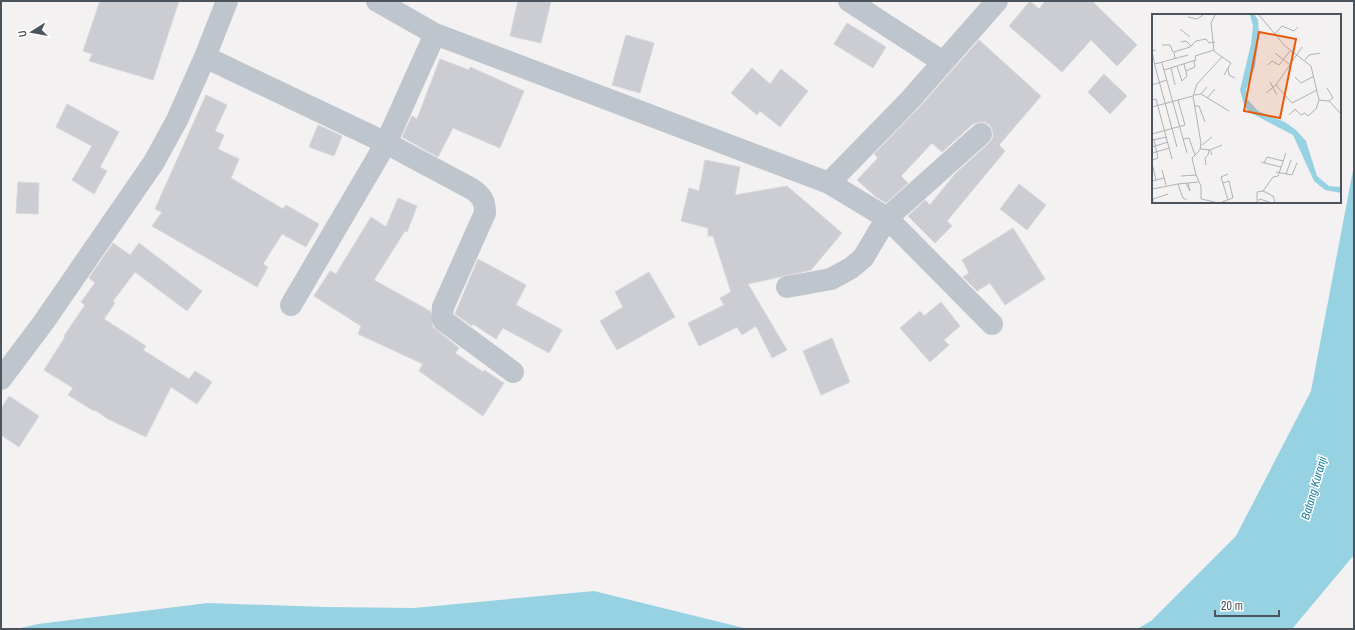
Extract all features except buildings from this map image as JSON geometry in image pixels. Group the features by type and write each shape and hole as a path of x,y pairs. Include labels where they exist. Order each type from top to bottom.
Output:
{"street":[{"path":"1,379 43,323 154,162 177,120 205,57 227,1"},
{"path":"376,1 435,34 829,183 888,218 992,324"},
{"path":"849,1 943,62"},
{"path":"829,183 909,101 997,1"},
{"path":"291,305 386,143 435,34"},
{"path":"205,57 386,143 472,189 481,196 485,204 484,213 443,307 442,317 444,321 513,372"},
{"path":"787,287 831,279 851,268 863,258 888,218 981,134"}],"water":[{"name":"Batang Kuranji","path":"1354,165 1354,555 1292,629 1137,629 1151,621 1236,536 1311,391"},
{"path":"594,591 748,629 16,629 38,624 208,603 414,608"}]}
